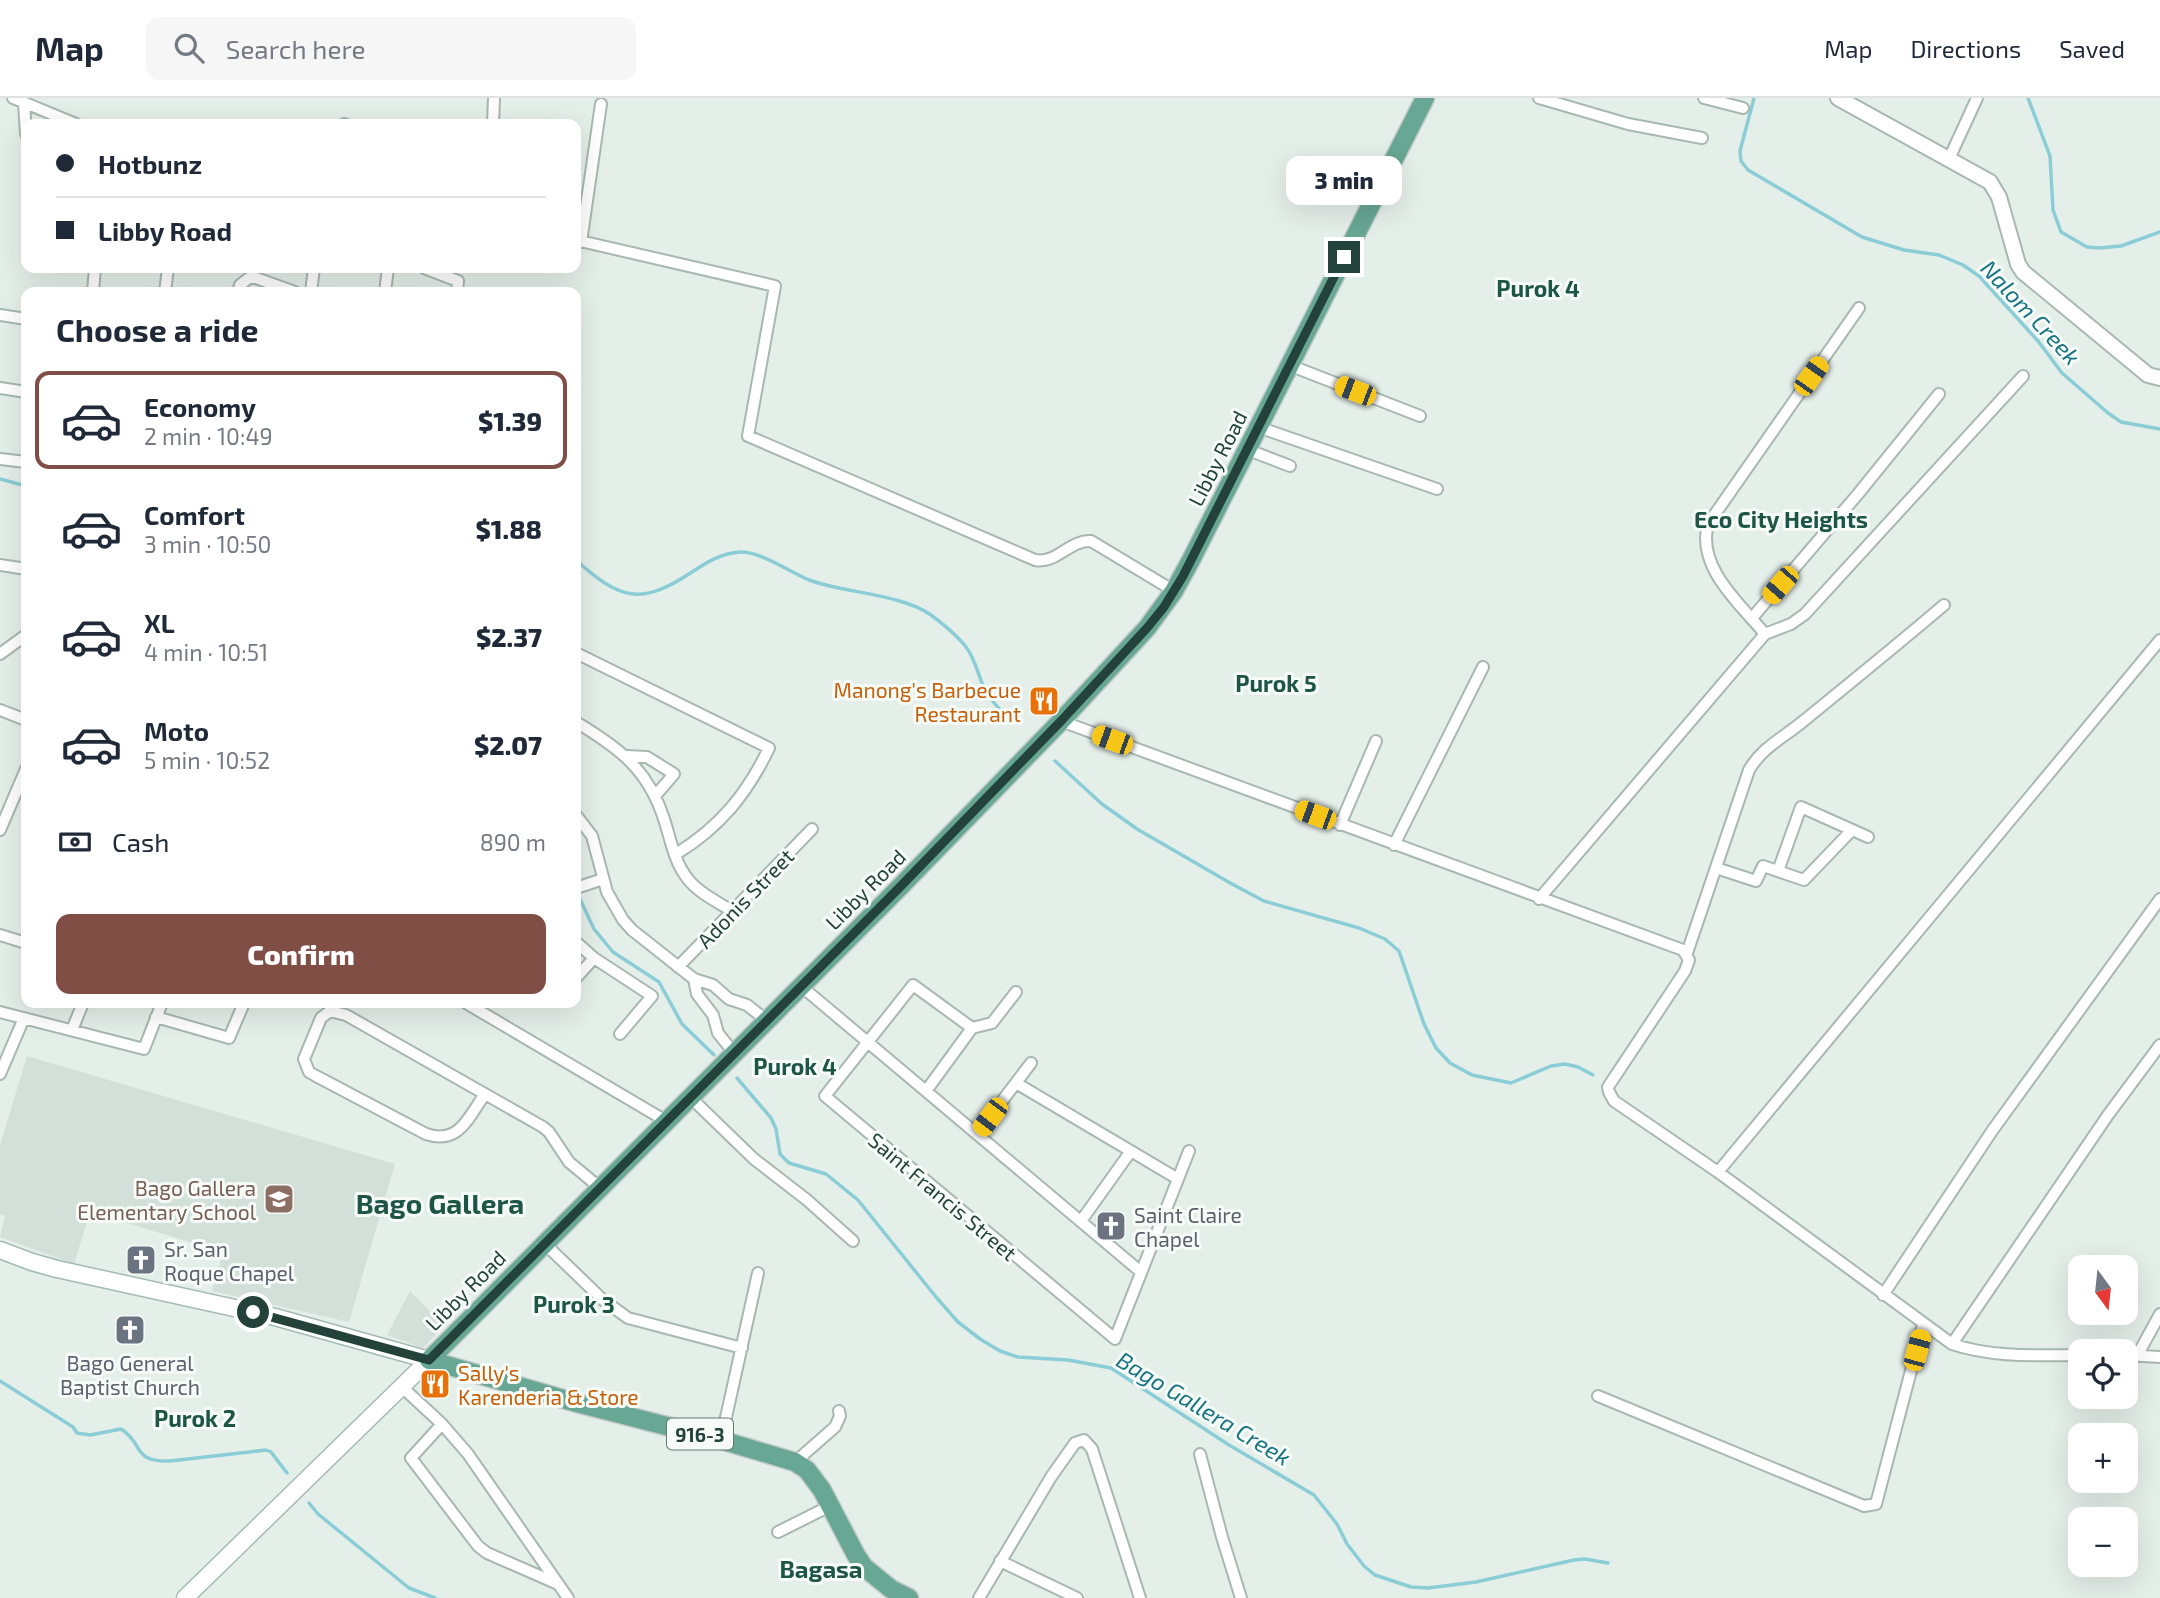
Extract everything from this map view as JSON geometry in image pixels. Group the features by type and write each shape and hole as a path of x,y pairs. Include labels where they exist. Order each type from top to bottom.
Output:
{"main road":[{"name":"Libby Road","path":"185,1598 402,1387 691,1097 1061,721 1147,628 1174,591 1425,98"},
{"path":"0,1250 57,1269 275,1317 429,1360"},
{"name":"916-3","path":"429,1360 795,1462 815,1479 864,1567 891,1589 909,1598"}],"street":[{"path":"493,119 494,98"},
{"path":"1539,98 1628,124 1702,138"},
{"path":"1704,98 1743,108"},
{"path":"1838,98 1986,179 1994,188 2018,264 2023,272 2148,375 2160,378"},
{"path":"1950,159 1976,98"},
{"path":"18,100 64,119"},
{"path":"18,100 22,119"},
{"path":"581,223 601,104"},
{"path":"581,242 775,286 748,436 1035,560 1049,560 1075,544 1091,541 1174,591"},
{"path":"433,273 457,287"},
{"path":"240,287 243,281 256,278 281,287"},
{"path":"1765,634 1722,582 1712,564 1706,545 1708,524 1859,308"},
{"path":"0,315 21,318"},
{"path":"1289,365 1420,416"},
{"path":"1539,899 1765,634 1791,624 1805,614 2023,376"},
{"path":"0,388 21,391"},
{"path":"1752,618 1858,495 1939,394"},
{"path":"1258,427 1437,489"},
{"path":"1246,449 1290,466"},
{"path":"0,458 21,461"},
{"path":"0,565 21,568"},
{"path":"1944,605 1800,724 1761,752 1749,770 1687,953 1689,960 1685,971 1612,1079 1609,1092 1614,1101 1628,1112 1718,1172 1952,1345 1999,1355 2068,1355"},
{"path":"0,654 21,639"},
{"path":"1718,1172 2160,640"},
{"path":"581,655 768,748 750,785 739,800 714,826 676,854"},
{"path":"1394,845 1483,667"},
{"path":"0,710 21,718"},
{"path":"1061,721 1687,953"},
{"path":"581,725 611,743 627,756 643,775 655,796 680,868 689,881 732,911"},
{"path":"1340,825 1376,741"},
{"path":"627,756 646,757 674,774 655,796"},
{"path":"0,830 21,781"},
{"path":"1778,871 1801,807 1868,837"},
{"path":"581,821 592,836 603,879 623,920 649,945 694,979 713,985 730,999 747,1005 766,1020"},
{"name":"Adonis Street","path":"678,967 812,829"},
{"path":"1716,868 1756,881 1763,866 1804,880 1852,830"},
{"path":"581,886 603,879"},
{"path":"1883,1295 1992,1131 2160,899"},
{"path":"0,935 21,941"},
{"path":"581,946 652,996 620,1034"},
{"path":"581,972 594,958"},
{"path":"694,979 699,998 713,1015 718,1033 734,1053"},
{"path":"868,1042 913,985 972,1028"},
{"path":"801,986 1141,1272 1189,1151"},
{"path":"926,1091 972,1028 992,1024 1016,992"},
{"path":"713,1015 730,999"},
{"path":"72,1030 81,1008"},
{"path":"0,1012 144,1049 160,1008"},
{"path":"156,1017 229,1038 242,1008"},
{"path":"474,1008 666,1121"},
{"path":"485,1094 456,1134 438,1138 309,1072 304,1059 321,1018 330,1012 346,1015 485,1094 543,1127 569,1162 599,1187"},
{"path":"0,1073 24,1018"},
{"name":"Saint Francis Street","path":"868,1042 825,1096 1115,1339 1141,1272"},
{"path":"1952,1345 2108,1115 2160,1045"},
{"path":"977,1134 1031,1063"},
{"path":"1016,1083 1178,1179"},
{"path":"691,1097 754,1159 800,1194 853,1241"},
{"path":"1081,1221 1131,1151"},
{"path":"544,1243 603,1300 628,1318 742,1348"},
{"path":"721,1440 758,1273"},
{"path":"2138,1347 2160,1314"},
{"path":"1598,1396 1864,1506 1871,1506 1876,1504 1923,1325"},
{"path":"2138,1356 2160,1357"},
{"path":"402,1387 442,1424 468,1454 568,1598"},
{"path":"795,1462 835,1427 840,1416 839,1411"},
{"path":"442,1424 411,1458 486,1553 558,1584"},
{"path":"979,1598 1067,1455 1075,1443 1084,1440 1092,1449 1140,1598"},
{"path":"1200,1454 1241,1598"},
{"path":"778,1532 830,1506"},
{"path":"1000,1561 1077,1598"}],"shaded area":[{"path":"27,1056 395,1164 349,1322 212,1291 223,1252 90,1212 74,1264 0,1237 5,1216 0,1214 0,1145"},
{"path":"410,1291 444,1326 423,1348 387,1335"}],"waterway":[{"name":"Nalom Creek","path":"1754,98 1740,151 1741,161 1748,170 1862,237 1904,250 1939,255 1963,265 1979,276 2038,341 2062,373 2108,413 2121,422 2160,429"},
{"path":"2028,98 2050,156 2053,210 2061,232 2087,247 2099,248 2121,246 2160,232"},
{"name":"Bago Gallera Creek","path":"0,479 21,485"},
{"path":"581,564 606,584 631,594 644,594 674,583 721,556 748,553 766,558 809,580 889,598 919,608 962,642 972,657 987,694 1009,719"},
{"path":"1055,761 1102,804 1137,829 1232,884 1264,901 1359,928 1385,939 1399,951 1424,1024 1436,1048 1450,1063 1472,1075 1511,1083 1551,1066 1565,1064 1593,1075"},
{"name":"Bago Gallera Creek","path":"581,901 594,929 613,952 659,982 682,1024 714,1055"},
{"name":"Bago Gallera Creek","path":"737,1078 771,1118 776,1129 780,1154 789,1163 826,1174 858,1200 958,1322 1000,1351 1018,1357 1068,1360 1111,1368 1229,1445 1314,1495 1337,1524 1347,1544 1364,1566 1375,1575 1411,1587 1428,1588 1476,1582 1574,1560 1608,1563"},
{"path":"0,1381 73,1427 77,1433 90,1435 121,1429 149,1459 170,1461 266,1450 271,1452 287,1473"},
{"path":"309,1503 318,1514 409,1588 435,1598"}],"place":[{"name":"Manong's Barbecue Restaurant","path":"1044,701"},
{"name":"Bago Gallera Elementary School","path":"279,1199"},
{"name":"Saint Claire Chapel","path":"1111,1226"},
{"name":"Sr. San Roque Chapel","path":"141,1260"},
{"name":"Bago General Baptist Church","path":"130,1330"},
{"name":"Sally's Karenderia & Store","path":"435,1384"}],"district":[{"name":"Purok 4","path":"1538,288"},
{"name":"Eco City Heights","path":"1781,519"},
{"name":"Purok 5","path":"1276,683"},
{"name":"Purok 4","path":"795,1066"},
{"name":"Bago Gallera","path":"440,1203"},
{"name":"Purok 3","path":"574,1304"},
{"name":"Purok 2","path":"195,1418"},
{"name":"Bagasa","path":"821,1568"}],"route":[{"path":"253,1312 429,1360 898,889 1147,628 1183,576 1344,257"}]}
